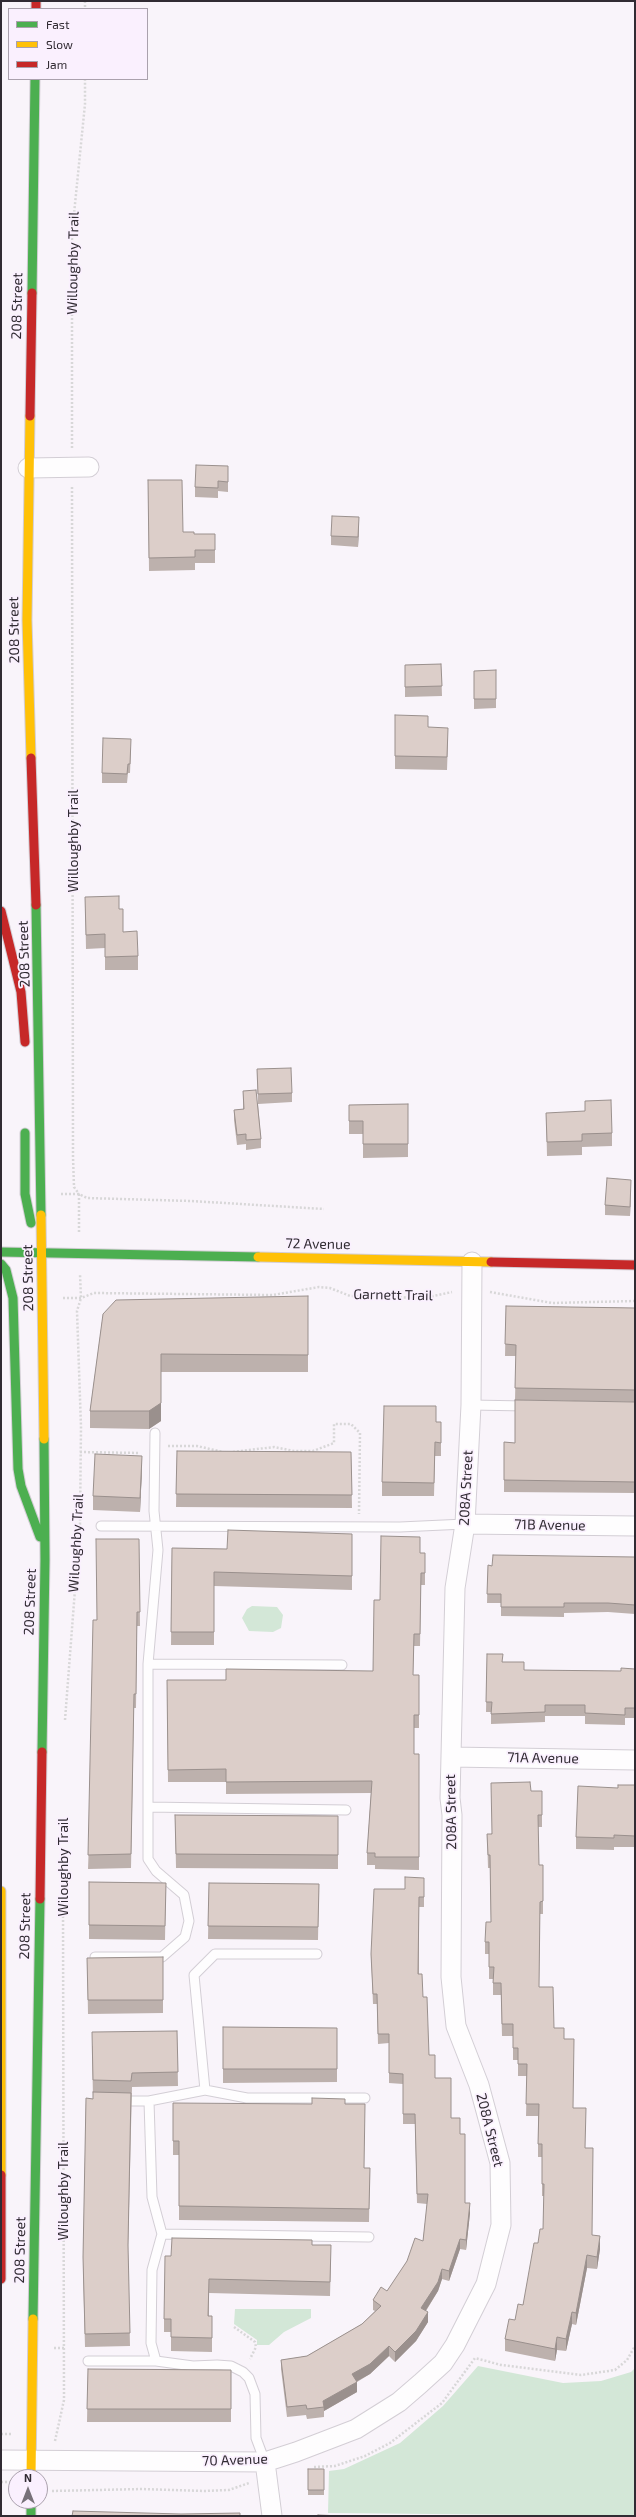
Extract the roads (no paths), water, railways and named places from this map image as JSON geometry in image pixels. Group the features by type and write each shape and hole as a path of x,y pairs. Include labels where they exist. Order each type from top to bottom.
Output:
{"main road":[{"name":"208 Street","path":"31,2469 45,1560 39,991 27,620 34,80"},
{"path":"1,911 21,992 25,1023 25,1054"},
{"path":"25,1124 25,1194 32,1228 42,1253"},
{"name":"72 Avenue","path":"1,1252 635,1265"},
{"path":"1,1264 6,1270 13,1298 21,1486 30,1512 38,1527 45,1560"},
{"name":"208 Street","path":"1,1890 1,2279"}],"street":[{"path":"28,468 89,467"},
{"name":"208A Street","path":"455,2345 486,2284 501,2225 500,2163 478,2084 456,2026 451,1977 451,1757 455,1588 465,1524 471,1405 472,1262"},
{"name":"71B Avenue","path":"465,1524 635,1526"},
{"name":"71A Avenue","path":"451,1757 635,1760"},
{"name":"70 Avenue","path":"1,2460 31,2469 265,2462 356,2429 399,2402 443,2363 455,2345"},
{"path":"265,2462 272,2516"}],"lane":[{"path":"471,1405 534,1406"},
{"path":"95,1957 162,1957 185,1937 189,1921 184,1896 156,1870 148,1859 148,1664 158,1550 156,1526 155,1433"},
{"path":"101,1526 400,1527 465,1524"},
{"path":"148,1664 342,1665"},
{"path":"148,1807 346,1810"},
{"path":"205,2090 194,1975 215,1954 317,1954"},
{"path":"112,2100 149,2101 205,2090 247,2098 365,2098"},
{"path":"149,2101 152,2196 162,2234 152,2270 152,2343 156,2361"},
{"path":"162,2234 369,2237"},
{"path":"88,2361 156,2361 193,2366 231,2366 243,2372 249,2378 255,2394 256,2438 265,2462"}]}
